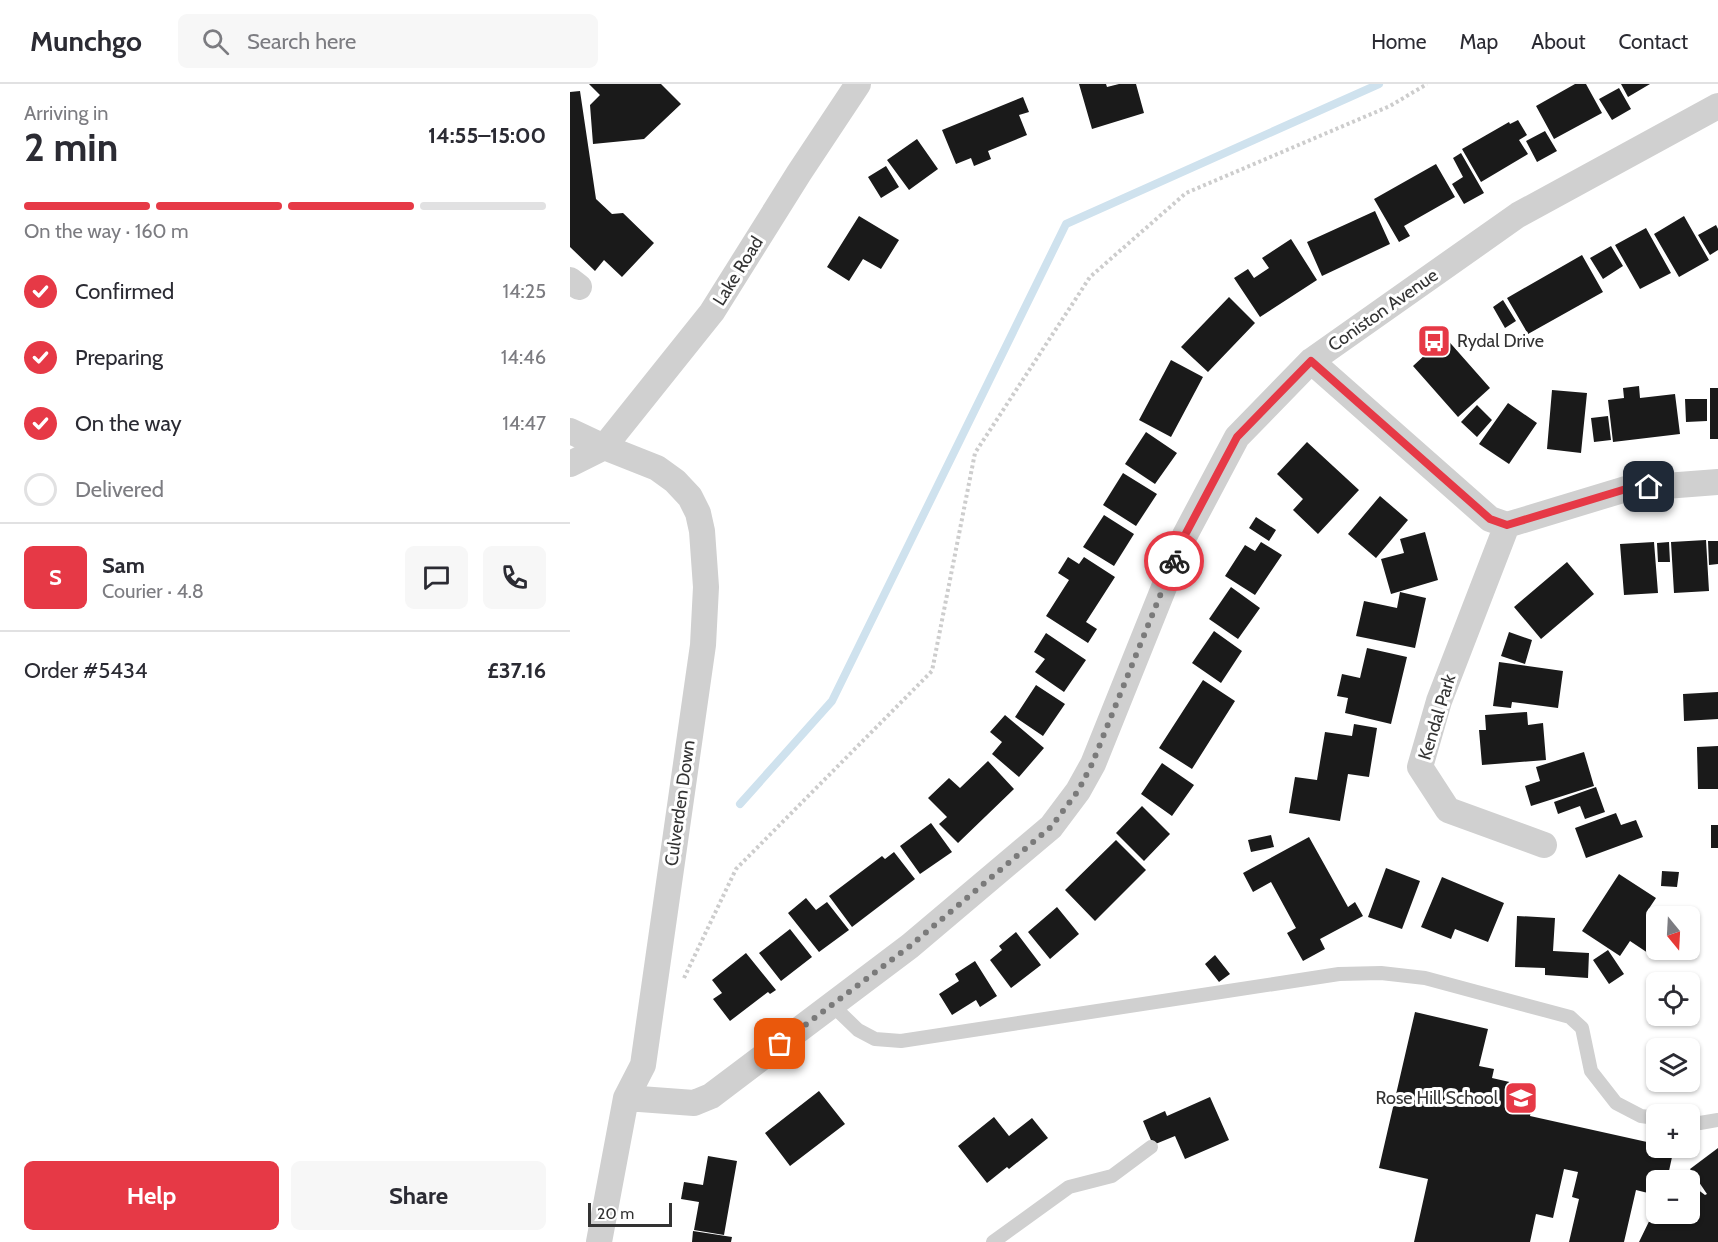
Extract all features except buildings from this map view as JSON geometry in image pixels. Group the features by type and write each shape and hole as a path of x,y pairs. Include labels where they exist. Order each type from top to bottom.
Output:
{"street":[{"name":"Lake Road","path":"604,447 712,312 858,84"},
{"name":"Coniston Avenue","path":"626,1098 694,1103 711,1096 910,946 1051,827 1078,791 1092,764 1185,535 1237,437 1311,361 1518,215 1718,106"},
{"path":"1311,361 1490,519 1507,525 1626,489 1718,482"},
{"name":"Culverden Down","path":"570,431 657,468 675,481 690,497 698,513 702,531 706,587 703,645 643,1065 626,1098 599,1242"},
{"path":"570,464 604,447"},
{"name":"Kendal Park","path":"1507,525 1438,701 1420,767 1448,810 1544,845"}],"lane":[{"path":"831,1004 858,1030 875,1039 900,1041 1339,974 1381,973 1425,978 1570,1017 1582,1028 1591,1071 1616,1103 1646,1117"},
{"path":"1700,1124 1718,1120"},
{"path":"993,1242 1070,1186 1112,1176 1151,1147"}],"path":[{"path":"682,983 736,869 932,672 975,453 1090,277 1186,193 1390,106 1428,84"}],"waterway":[{"path":"740,804 832,701 1066,224 1379,84"}],"way so far":[{"path":"780,1044 910,946 1051,827 1078,791 1092,764 1174,561"}],"place":[{"name":"Rydal Drive","path":"1434,341"},
{"name":"Rose Hill School","path":"1521,1098"}],"route":[{"path":"1174,561 1185,535 1237,437 1311,361 1490,519 1507,525 1626,489 1649,487"}]}
